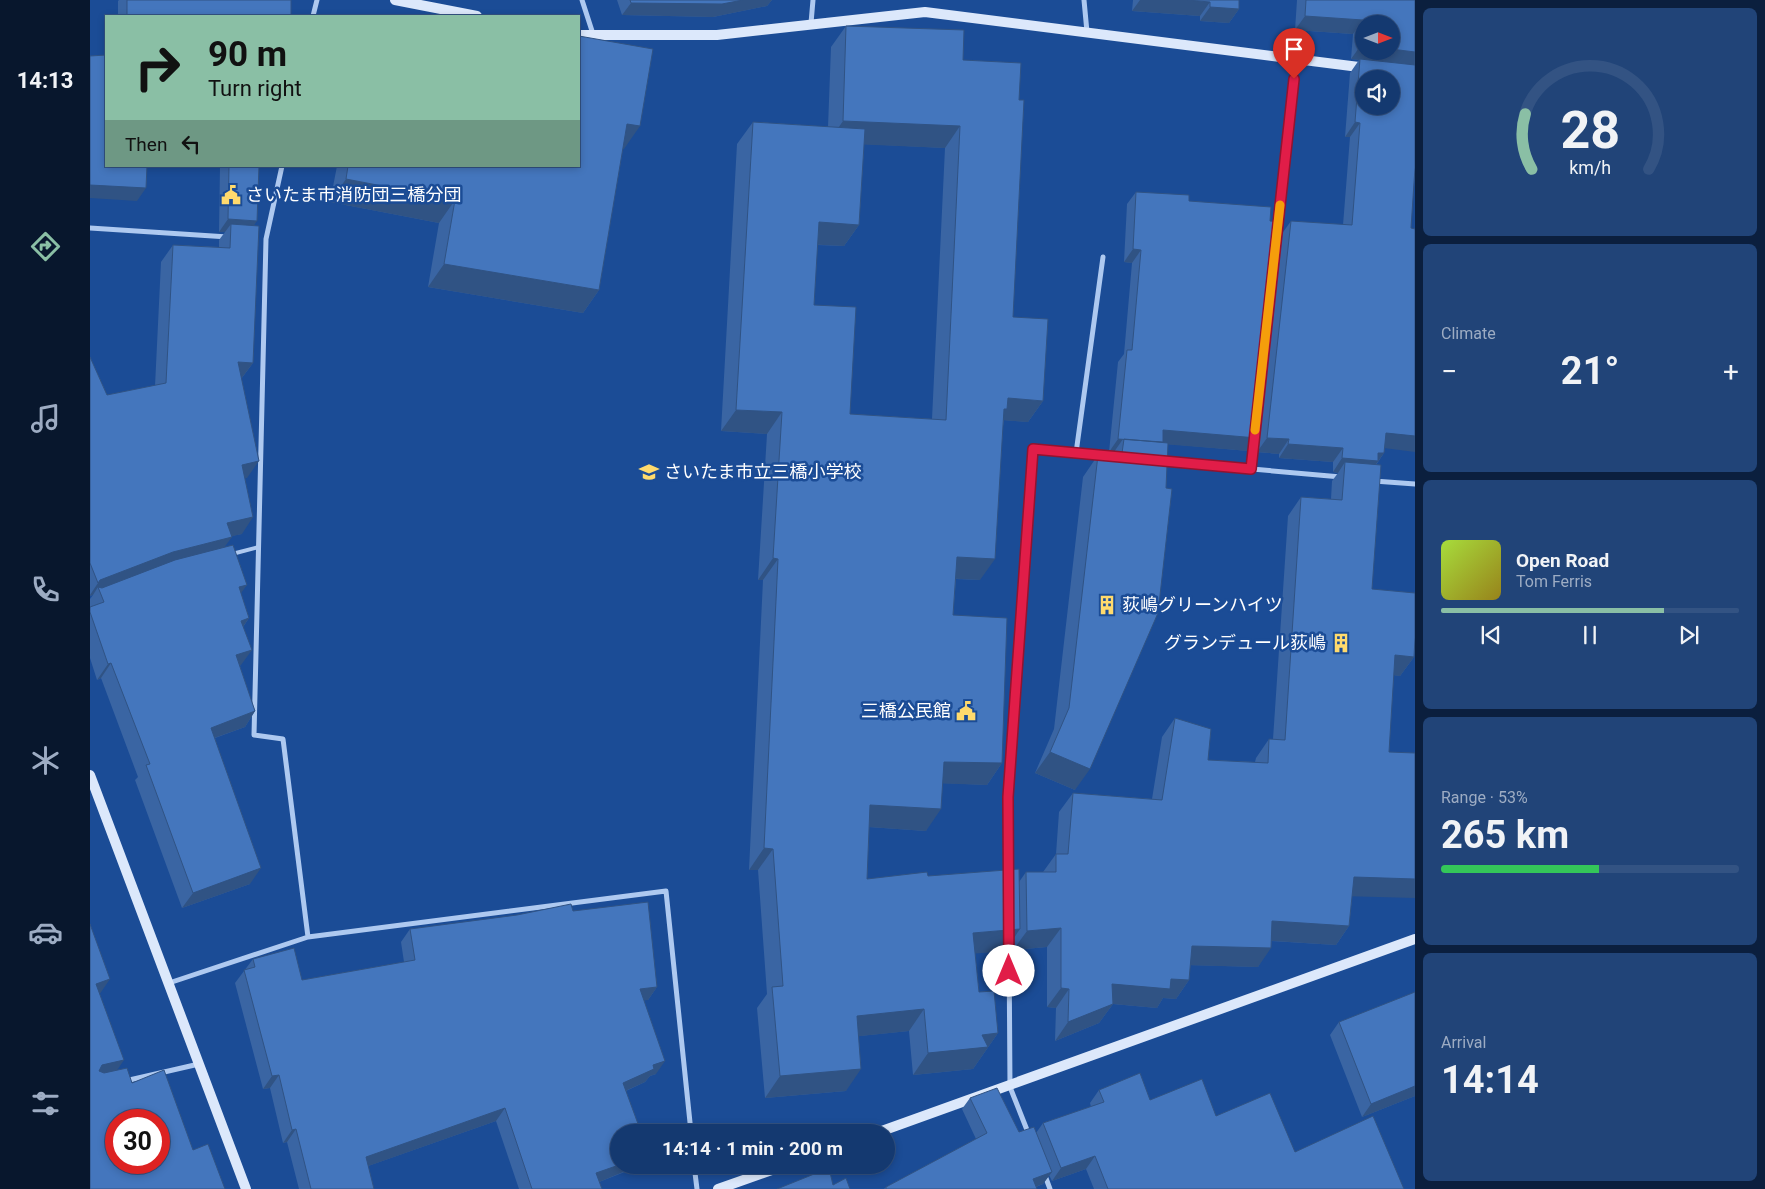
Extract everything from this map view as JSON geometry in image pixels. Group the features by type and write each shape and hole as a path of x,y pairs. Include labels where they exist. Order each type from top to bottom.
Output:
{"street":[{"path":"313,15 316,0"},
{"path":"395,0 472,15"},
{"path":"582,0 593,35"},
{"path":"811,23 812,0"},
{"path":"1084,0 1087,34"},
{"path":"580,35 717,35 811,23 926,12 1378,70"},
{"path":"1276,235 1296,60"},
{"path":"282,167 266,239 254,735 283,739 308,937"},
{"path":"90,228 237,238"},
{"path":"256,239 266,239"},
{"path":"1076,453 1103,257"},
{"path":"1251,469 1255,430"},
{"path":"1009,887 1008,797 1033,449 1115,457"},
{"path":"1154,460 1347,478"},
{"path":"1367,480 1415,484"},
{"path":"90,775 246,1189"},
{"path":"169,983 308,937 666,891 690,1124"},
{"path":"1009,937 1010,1087 1030,1138"},
{"path":"895,1127 1010,1087 1415,939"},
{"path":"117,1082 199,1064"},
{"path":"1040,1163 1050,1189"},
{"path":"695,1174 697,1189"},
{"path":"718,1189 760,1174"}],"lane":[{"path":"230,554 259,547"}],"building":[{"path":"127,0 291,0 291,15 127,15"},
{"path":"630,0 743,0 722,4 631,3"},
{"path":"1187,0 1239,0 1239,9 1210,7 1210,2"},
{"path":"1306,0 1415,0 1415,52 1400,50 1400,15 1355,15 1355,19 1305,16"},
{"path":"846,26 964,30 963,60 1021,63 1019,100 1024,100 1013,317 1048,319 1043,401 1008,398 1007,409 1004,409 995,559 957,557 953,615 1007,618 1002,763 944,762 941,809 870,805 867,879 927,872 928,876 1019,869 1020,929 973,933 979,992 994,991 998,1033 982,1035 988,1047 928,1053 924,1009 857,1016 861,1069 780,1076 772,987 783,986 773,849 764,848 778,559 773,558 782,412 736,410 753,122 865,129 859,225 819,222 814,305 856,307 850,414 946,420 960,126 843,121"},
{"path":"580,36 653,49 640,126 627,124 599,290 444,264 455,200 346,179 348,167 580,167"},
{"path":"105,55 105,167 147,167 146,188 90,185 90,56"},
{"path":"1360,60 1415,65 1415,168 1411,228 1415,229 1415,436 1386,433 1384,453 1378,453 1378,461 1342,458 1343,448 1288,444 1289,439 1267,438 1291,221 1352,225 1360,123 1355,122 1356,115 1400,115 1400,70 1359,70"},
{"path":"229,167 259,167 257,221 228,219"},
{"path":"1136,192 1189,195 1189,201 1271,207 1270,221 1281,222 1257,438 1163,430 1163,442 1118,439 1127,350 1132,350 1141,250 1133,249"},
{"path":"231,224 259,226 253,363 238,362 259,461 242,465 253,517 227,523 232,537 173,552 100,580 98,583 90,563 90,357 107,395 166,383 173,245 230,248"},
{"path":"1124,439 1168,443 1166,488 1172,489 1158,613 1090,769 1050,752 1069,708 1098,455 1114,456 1114,452 1122,453"},
{"path":"1345,462 1381,465 1372,589 1415,593 1414,657 1395,655 1389,752 1415,753 1415,879 1354,877 1349,926 1272,921 1271,948 1192,946 1189,980 1171,979 1170,989 1112,984 1113,1004 1068,1022 1069,989 1061,988 1061,928 1027,931 1026,872 1056,872 1056,854 1068,854 1073,793 1162,800 1175,718 1211,729 1208,760 1268,763 1269,739 1285,740 1301,497 1342,500"},
{"path":"233,545 247,585 239,587 249,618 241,621 252,650 236,655 255,711 211,728 261,868 193,893 146,765 150,764 111,663 108,664 90,612 90,607 104,602 98,587 102,588 175,560"},
{"path":"648,902 657,987 640,989 665,1061 653,1065 654,1069 623,1083 638,1124 610,1124 610,1168 596,1173 602,1189 532,1189 505,1108 366,1157 374,1189 311,1189 296,1129 292,1130 279,1075 272,1076 244,970 255,967 253,959 294,948 302,980 415,960 410,929 517,915 571,904 573,911"},
{"path":"90,924 110,979 96,984 124,1060 102,1065 99,1071 104,1073 127,1068 132,1083 164,1070 193,1150 208,1144 225,1189 90,1189"},
{"path":"1415,992 1415,1086 1371,1104 1339,1022"},
{"path":"1140,1073 1150,1100 1202,1079 1216,1116 1270,1093 1295,1152 1373,1116 1404,1189 1108,1189 1095,1156 1061,1168 1043,1123 1104,1102 1099,1090"},
{"path":"997,1088 1019,1132 1034,1127 1052,1172 1033,1179 1037,1189 886,1189 886,1187 987,1133 970,1098"},
{"path":"814,1174 830,1174 833,1185 846,1178 850,1189 777,1189"}],"slow traffic":[{"path":"1255,430 1280,205"}],"place":[{"name":"さいたま市消防団三橋分団","path":"231,195"},
{"name":"さいたま市立三橋小学校","path":"649,472"},
{"name":"荻嶋グリーンハイツ","path":"1107,605"},
{"name":"グランデュール荻嶋","path":"1341,643"},
{"name":"三橋公民館","path":"966,711"}],"route":[{"path":"1009,971 1008,797 1033,449 1251,469 1294,79"}]}
